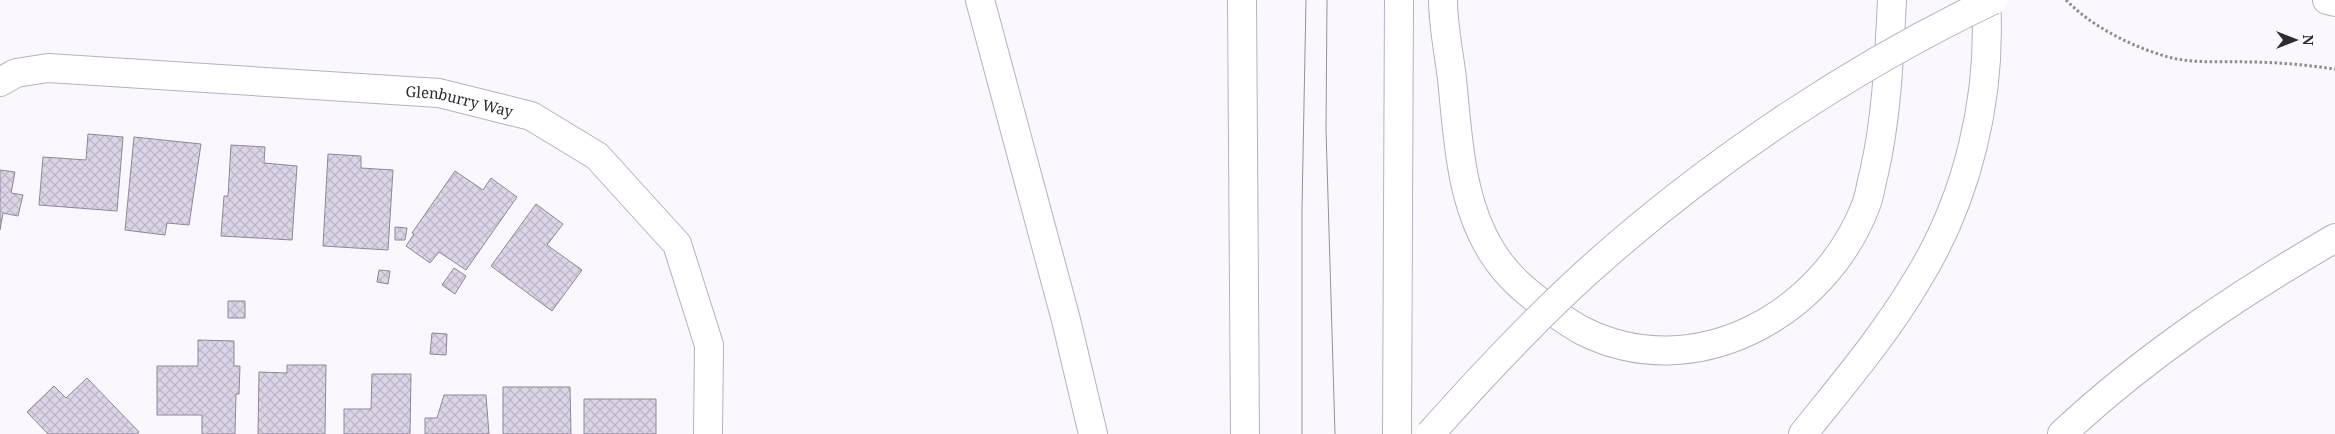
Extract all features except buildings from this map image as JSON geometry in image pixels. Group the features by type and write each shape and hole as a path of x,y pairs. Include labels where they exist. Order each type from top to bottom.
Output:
{"main road":[{"path":"980,0 1066,320 1093,434"},
{"path":"1443,5 1462,169 1477,223 1491,252 1516,285 1582,331 1607,341 1635,348 1664,350 1696,349 1758,328 1792,306 1823,277 1846,245 1867,204 1878,153 1887,99 1892,0"},
{"path":"1803,434 1866,355 1917,282 1947,224 1966,169 1980,119 1986,60 1986,0"},
{"path":"1430,434 1490,367 1578,280 1677,198 1746,147 1876,61 1940,25 1993,0"},
{"path":"2327,0 2335,2"},
{"path":"1397,434 1399,4"},
{"path":"1242,6 1245,434"},
{"name":"Glenburry Way","path":"0,82 16,73 48,68 438,93 531,116 597,156 677,244 709,345 708,434"},
{"path":"2062,434 2134,373 2194,328 2272,275 2335,238"}],"path":[{"path":"2066,0 2075,9 2103,28 2139,46 2170,57 2201,62 2250,62 2335,69"}],"tram line":[{"path":"1302,434 1302,208 1306,0"},
{"path":"1327,0 1326,129 1335,434"}]}
